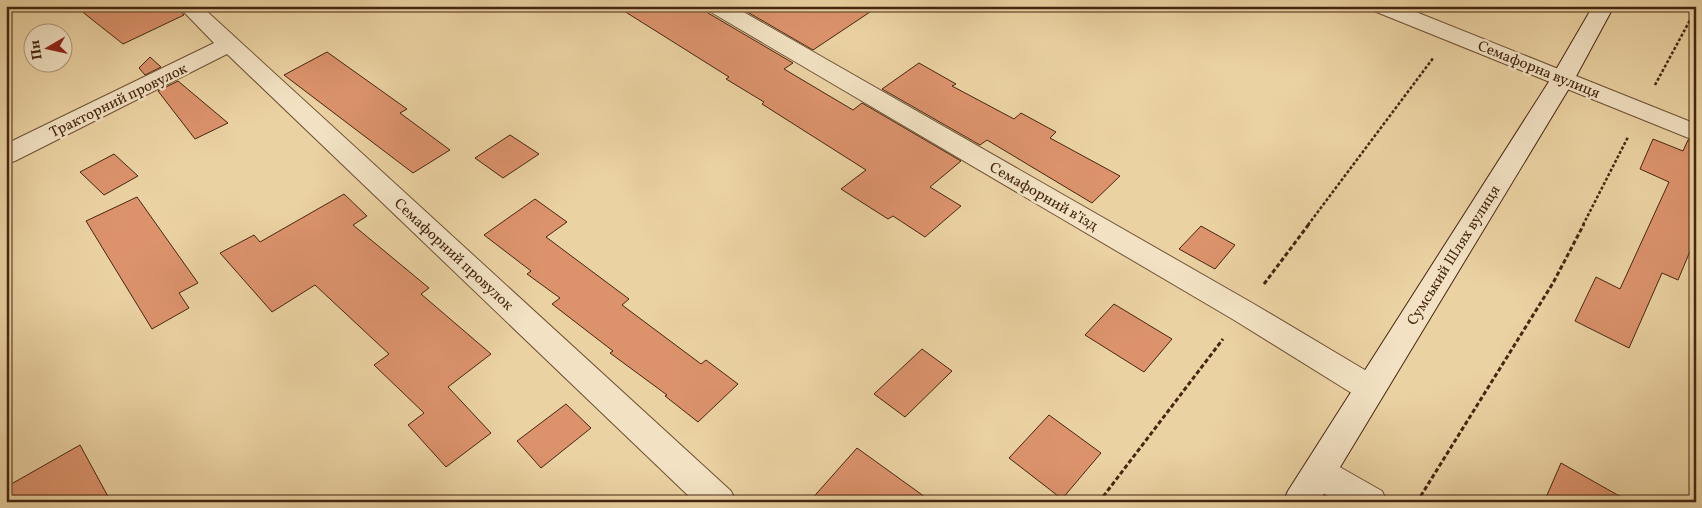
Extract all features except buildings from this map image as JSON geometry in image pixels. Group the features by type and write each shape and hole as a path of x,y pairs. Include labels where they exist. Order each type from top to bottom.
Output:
{"street":[{"name":"Семафорний провулок","path":"188,6 719,502"},
{"name":"Семафорний в’їзд","path":"717,6 1244,312 1369,388"},
{"name":"Семафорна вулиця","path":"1382,6 1696,133"},
{"name":"Сумський Шлях вулиця","path":"1300,502 1369,388 1562,80 1604,6"},
{"name":"Тракторний провулок","path":"6,154 230,44"},
{"path":"1319,473 1370,502"}],"path":[{"path":"1417,502 1553,283 1696,9"},
{"path":"1099,502 1244,312 1451,34"}]}
